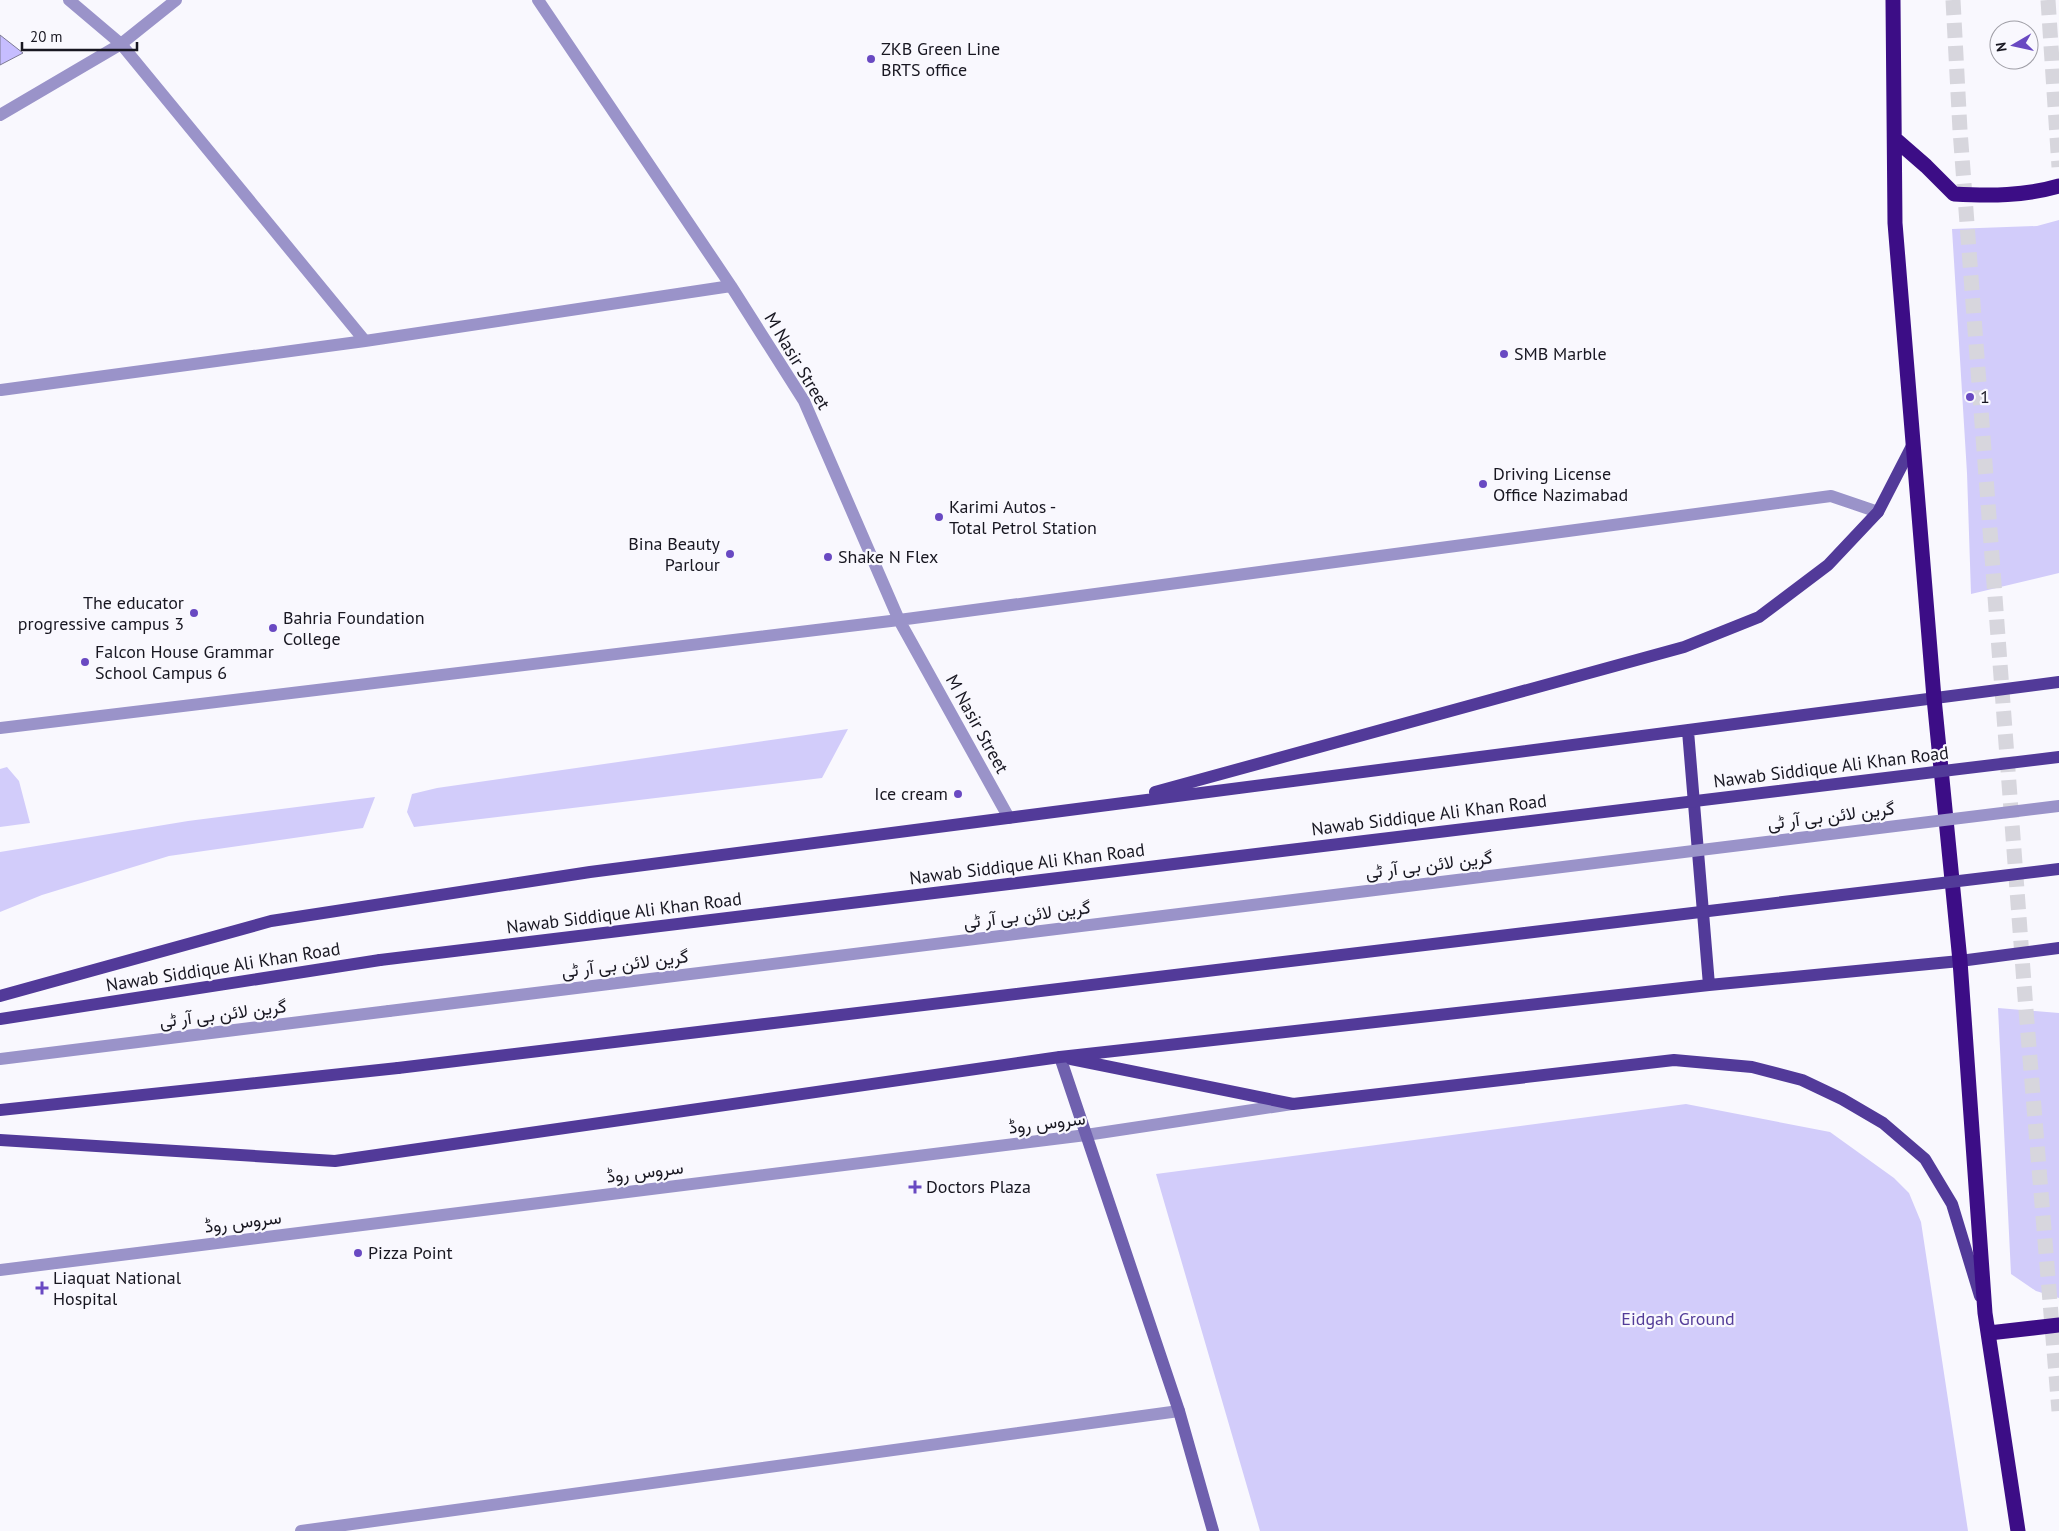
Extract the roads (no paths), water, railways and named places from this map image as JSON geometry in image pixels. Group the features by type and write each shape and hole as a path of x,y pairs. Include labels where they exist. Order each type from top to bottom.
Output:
{"highway":[{"path":"1893,0 1896,140 1895,223 1934,698 1960,961 1985,1312 2017,1527"},
{"path":"1896,140 1954,194 1994,196 2044,190 2059,186"},
{"path":"1988,1333 2059,1325"}],"main road":[{"path":"1109,805 1684,647 1759,617 1828,565 1878,512 1914,442"},
{"path":"0,996 271,921 590,872 2059,682"},
{"path":"1688,731 1709,985"},
{"name":"Nawab Siddique Ali Khan Road","path":"0,1019 380,960 2059,757"},
{"path":"0,1110 398,1068 2059,868"},
{"path":"0,1140 335,1161 1060,1057 1709,985 1960,961 2059,948"},
{"path":"1060,1057 1293,1104 1674,1060 1752,1067 1802,1080 1842,1098 1883,1122 1925,1159 1952,1204 1985,1312"}],"street":[{"path":"69,0 121,44 365,341"},
{"path":"0,115 121,44 176,0"},
{"name":"M Nasir Street","path":"538,0 731,286 804,402 899,620 1009,818"},
{"path":"0,390 365,341 731,286"},
{"path":"0,728 899,620 1831,496 1878,512"},
{"name":"گرین لائن بی آر ٹی","path":"0,1059 2059,806"},
{"path":"1060,1057 1179,1411 1213,1531"},
{"name":"سروس روڈ","path":"0,1270 1086,1135 1293,1104"},
{"path":"300,1531 1179,1411"}],"tunnel":[{"path":"1953,0 1960,130 2026,1010 2059,1411"},
{"path":"2048,0 2059,167"}],"place":[{"name":"ZKB Green Line BRTS office","path":"871,59"},
{"name":"SMB Marble","path":"1504,354"},
{"name":"1","path":"1970,397"},
{"name":"Driving License Office Nazimabad","path":"1483,484"},
{"name":"Karimi Autos - Total Petrol Station","path":"939,517"},
{"name":"Bina Beauty Parlour","path":"730,554"},
{"name":"Shake N Flex","path":"828,557"},
{"name":"The educator progressive campus 3","path":"194,613"},
{"name":"Bahria Foundation College","path":"273,628"},
{"name":"Falcon House Grammar School Campus 6","path":"85,662"},
{"name":"Ice cream","path":"958,794"},
{"name":"Doctors Plaza","path":"915,1187"},
{"name":"Pizza Point","path":"358,1253"},
{"name":"Liaquat National Hospital","path":"42,1288"}],"park label":[{"name":"Eidgah Ground","path":"1678,1319"}]}
